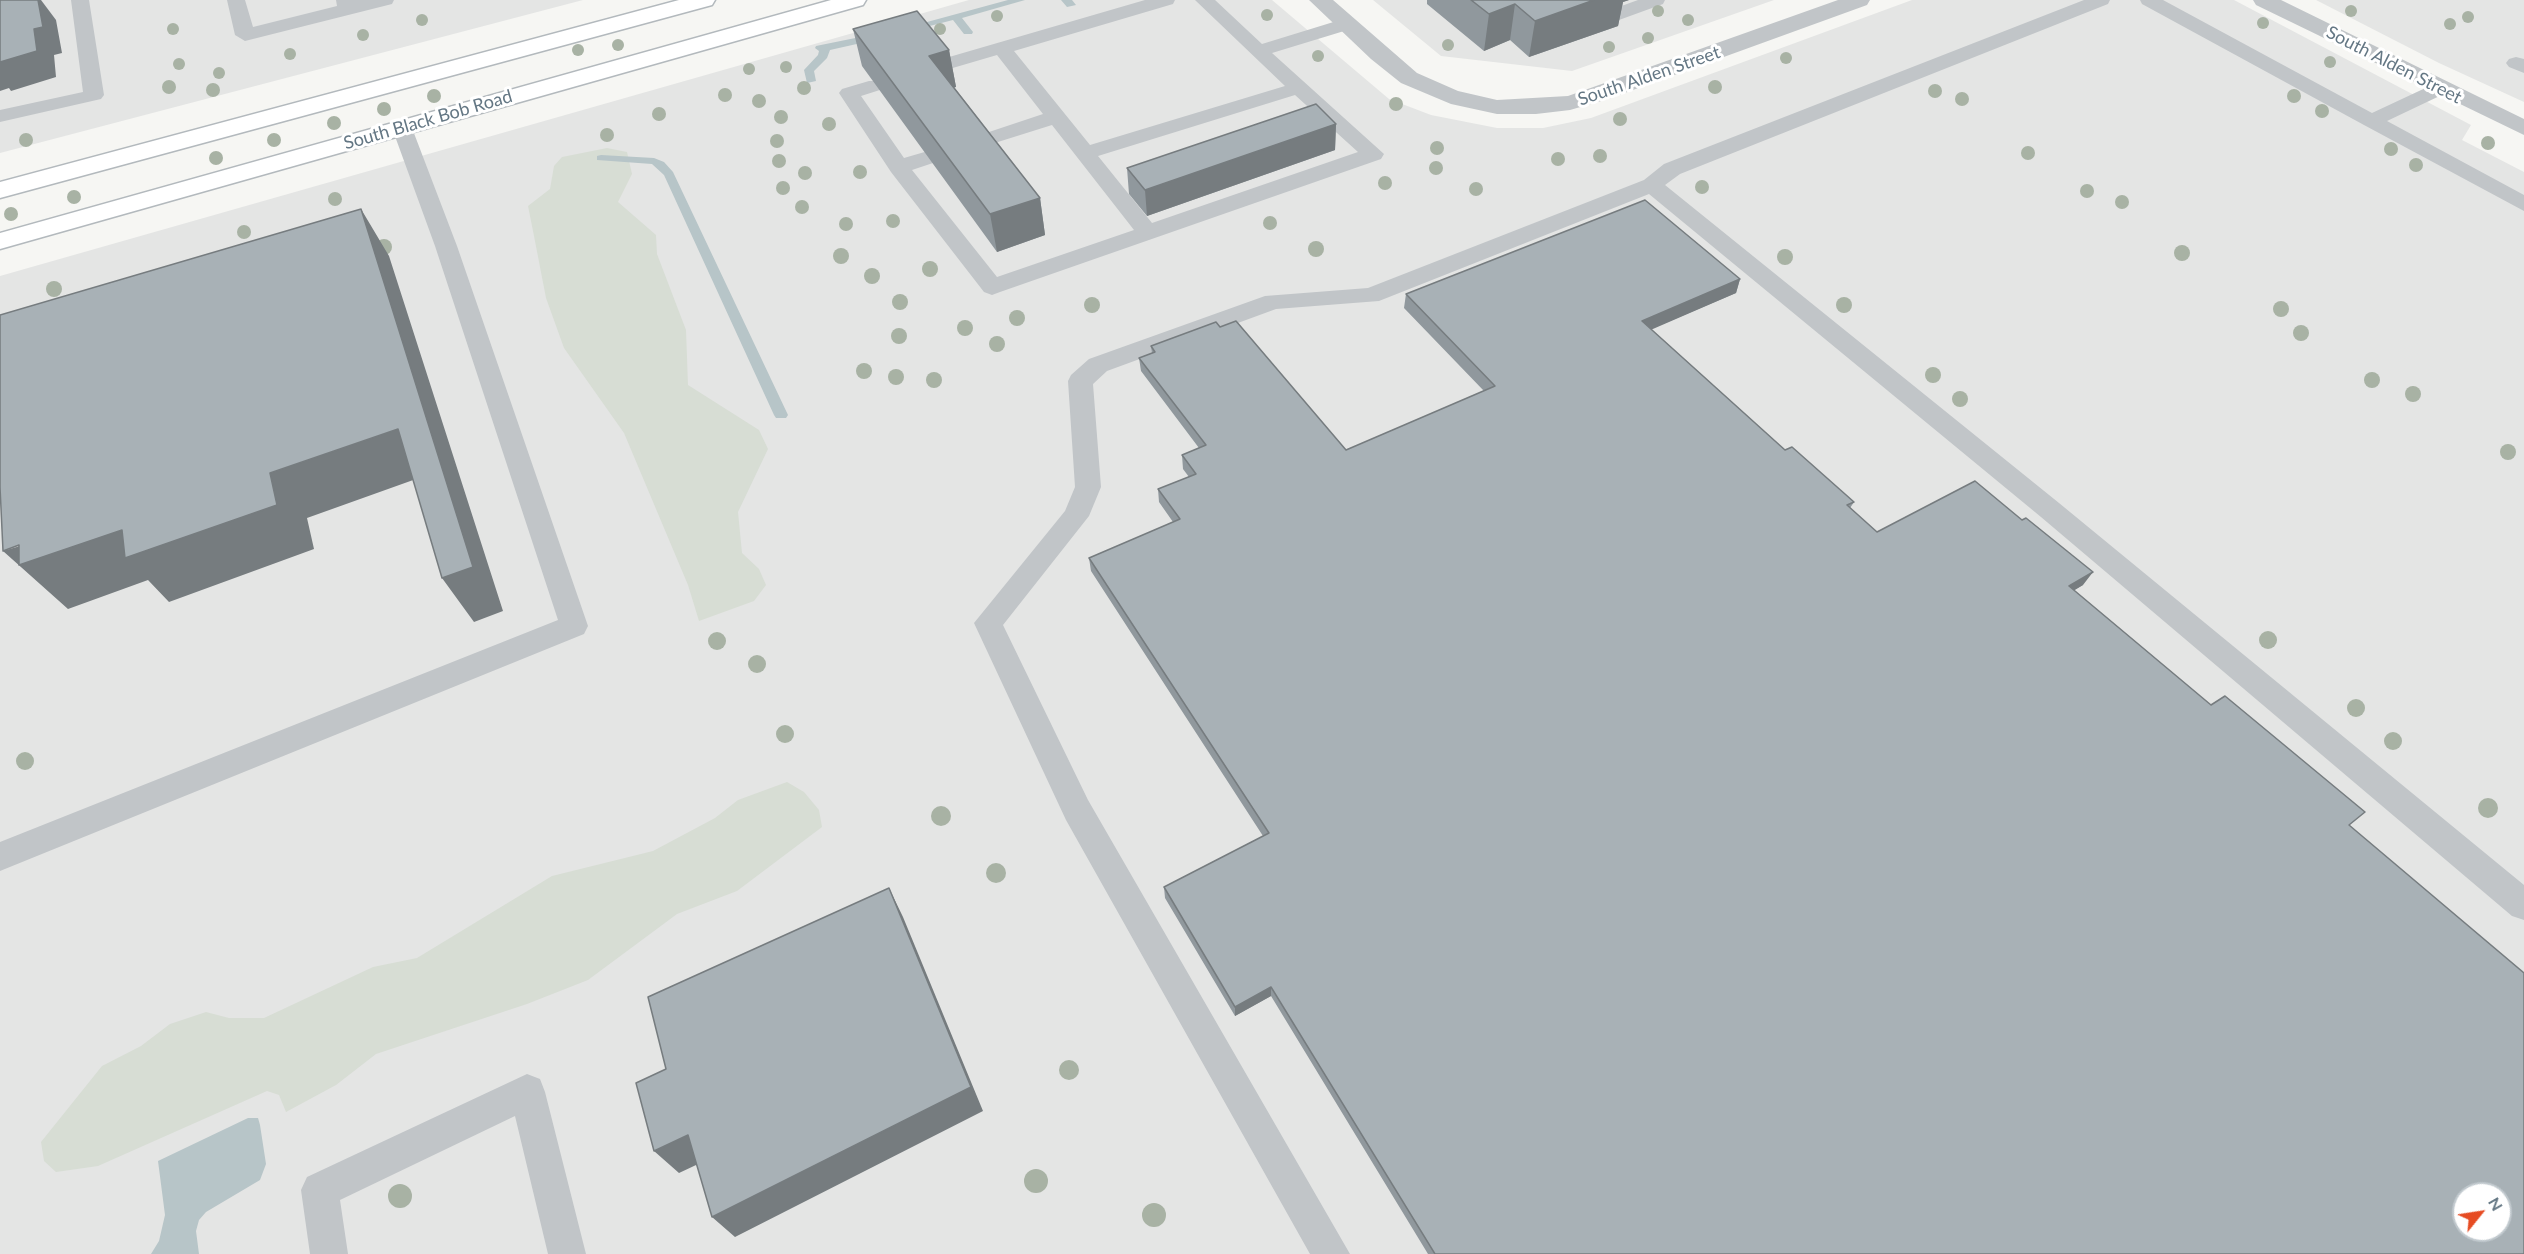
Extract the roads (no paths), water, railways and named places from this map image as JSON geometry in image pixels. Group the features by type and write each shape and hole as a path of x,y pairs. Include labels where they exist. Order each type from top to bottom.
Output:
{"main road":[{"path":"0,190 704,0"},
{"name":"South Black Bob Road","path":"0,241 855,0"}],"street":[{"name":"South Alden Street","path":"1320,0 1409,78 1451,97 1497,107 1536,107 1570,103 1859,0"},
{"name":"South Alden Street","path":"2264,0 2524,128"}],"lane":[{"path":"0,116 22,113 94,95 80,0"},
{"path":"236,0 244,34 346,5 385,0"},
{"path":"939,66 1166,0"},
{"path":"876,85 849,93 899,167 992,287 1148,232 1197,207 1250,188 1296,172 1373,154 1204,0"},
{"path":"1612,15 1656,0"},
{"path":"1331,1254 1077,810 988,623 1076,516 1088,487 1080,381 1098,365 1273,301 1371,296 1652,185 1672,169 2101,0"},
{"path":"2149,0 2524,204"},
{"path":"1258,51 1347,24"},
{"path":"1002,49 1148,232"},
{"path":"1084,153 1186,123 1241,116 1298,88"},
{"path":"2370,121 2441,88"},
{"path":"975,143 1056,117"},
{"path":"1186,123 1201,139"},
{"path":"0,857 574,626 446,246 402,128"},
{"path":"1134,138 1149,155"},
{"path":"899,167 928,157"},
{"path":"1652,185 2050,510 2524,905"},
{"path":"329,1254 320,1190 526,1092 567,1254"}],"waterway":[{"path":"910,28 1020,0"},
{"path":"1066,0 1071,5"},
{"path":"956,17 968,32"},
{"path":"823,48 875,37"},
{"path":"811,81 809,70 823,56 825,50 820,48"},
{"path":"601,158 654,161 669,174 781,415"}]}
